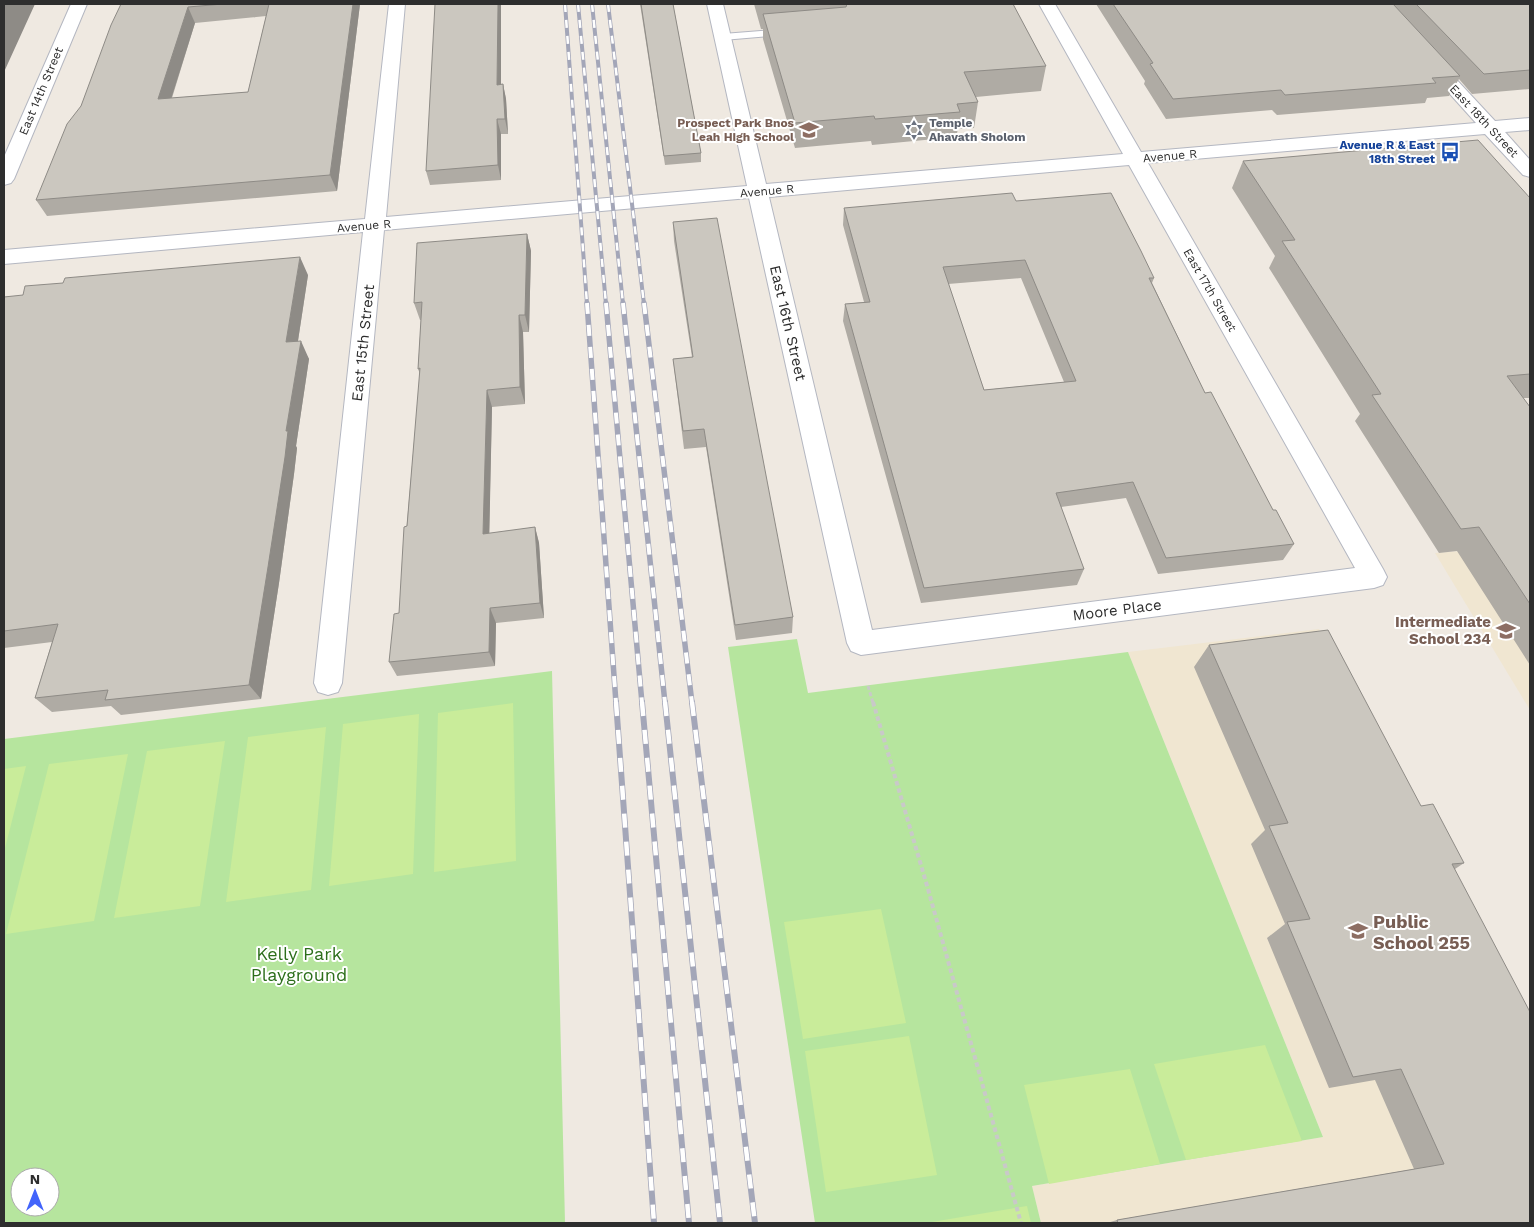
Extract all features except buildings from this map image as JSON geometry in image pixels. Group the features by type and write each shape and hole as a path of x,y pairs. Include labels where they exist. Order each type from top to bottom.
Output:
{"street":[{"name":"East 14th Street","path":"4,179 79,4"},
{"name":"East 15th Street","path":"328,683 397,4"},
{"name":"East 16th Street","path":"715,4 861,643"},
{"name":"East 17th Street","path":"1046,4 1374,577"},
{"name":"East 18th Street","path":"1377,4 1530,171"},
{"name":"Avenue R","path":"4,258 1530,124"},
{"name":"Moore Place","path":"861,643 1374,577"}],"lane":[{"path":"723,38 795,32"}],"path":[{"path":"868,686 928,889 1021,1223"}],"shaded area":[{"name":"Intermediate School 234","path":"1530,534 1530,710 1435,553 1496,548"},
{"name":"Public School 255","path":"1319,629 1530,1035 1530,1223 1041,1223 1032,1186 1323,1137 1128,652"}],"green space":[{"path":"797,639 808,693 1128,652 1323,1137 1032,1186 1041,1223 815,1223 728,647"},
{"name":"Kelly Park Playground","path":"552,671 565,1223 4,1223 4,739"},
{"path":"513,703 516,861 434,872 438,713"},
{"path":"419,714 413,874 329,886 343,724"},
{"path":"326,727 311,890 226,902 248,737"},
{"path":"225,741 200,906 114,918 147,751"},
{"path":"128,754 94,921 6,934 49,764"},
{"path":"26,766 4,852 4,769"},
{"path":"881,909 906,1023 803,1039 784,922"},
{"path":"909,1036 937,1175 826,1192 805,1051"},
{"path":"1265,1045 1302,1141 1186,1160 1154,1064"},
{"path":"1130,1069 1160,1164 1049,1184 1024,1085"},
{"path":"1027,1206 1031,1223 926,1223"}],"railway":[{"path":"565,4 587,304"},
{"path":"578,4 606,304"},
{"path":"592,4 623,304"},
{"path":"608,4 644,304"},
{"path":"587,303 616,703"},
{"path":"606,303 642,703"},
{"path":"623,303 665,703"},
{"path":"644,303 692,703"},
{"path":"616,702 654,1223"},
{"path":"642,702 689,1223"},
{"path":"665,702 720,1223"},
{"path":"692,702 755,1223"}],"place":[{"name":"Prospect Park Bnos Leah High School","path":"809,130"},
{"name":"Temple Ahavath Sholom","path":"914,130"},
{"name":"Avenue R & East 18th Street","path":"1450,152"},
{"name":"Intermediate School 234","path":"1506,631"},
{"name":"Public School 255","path":"1358,931"}]}
